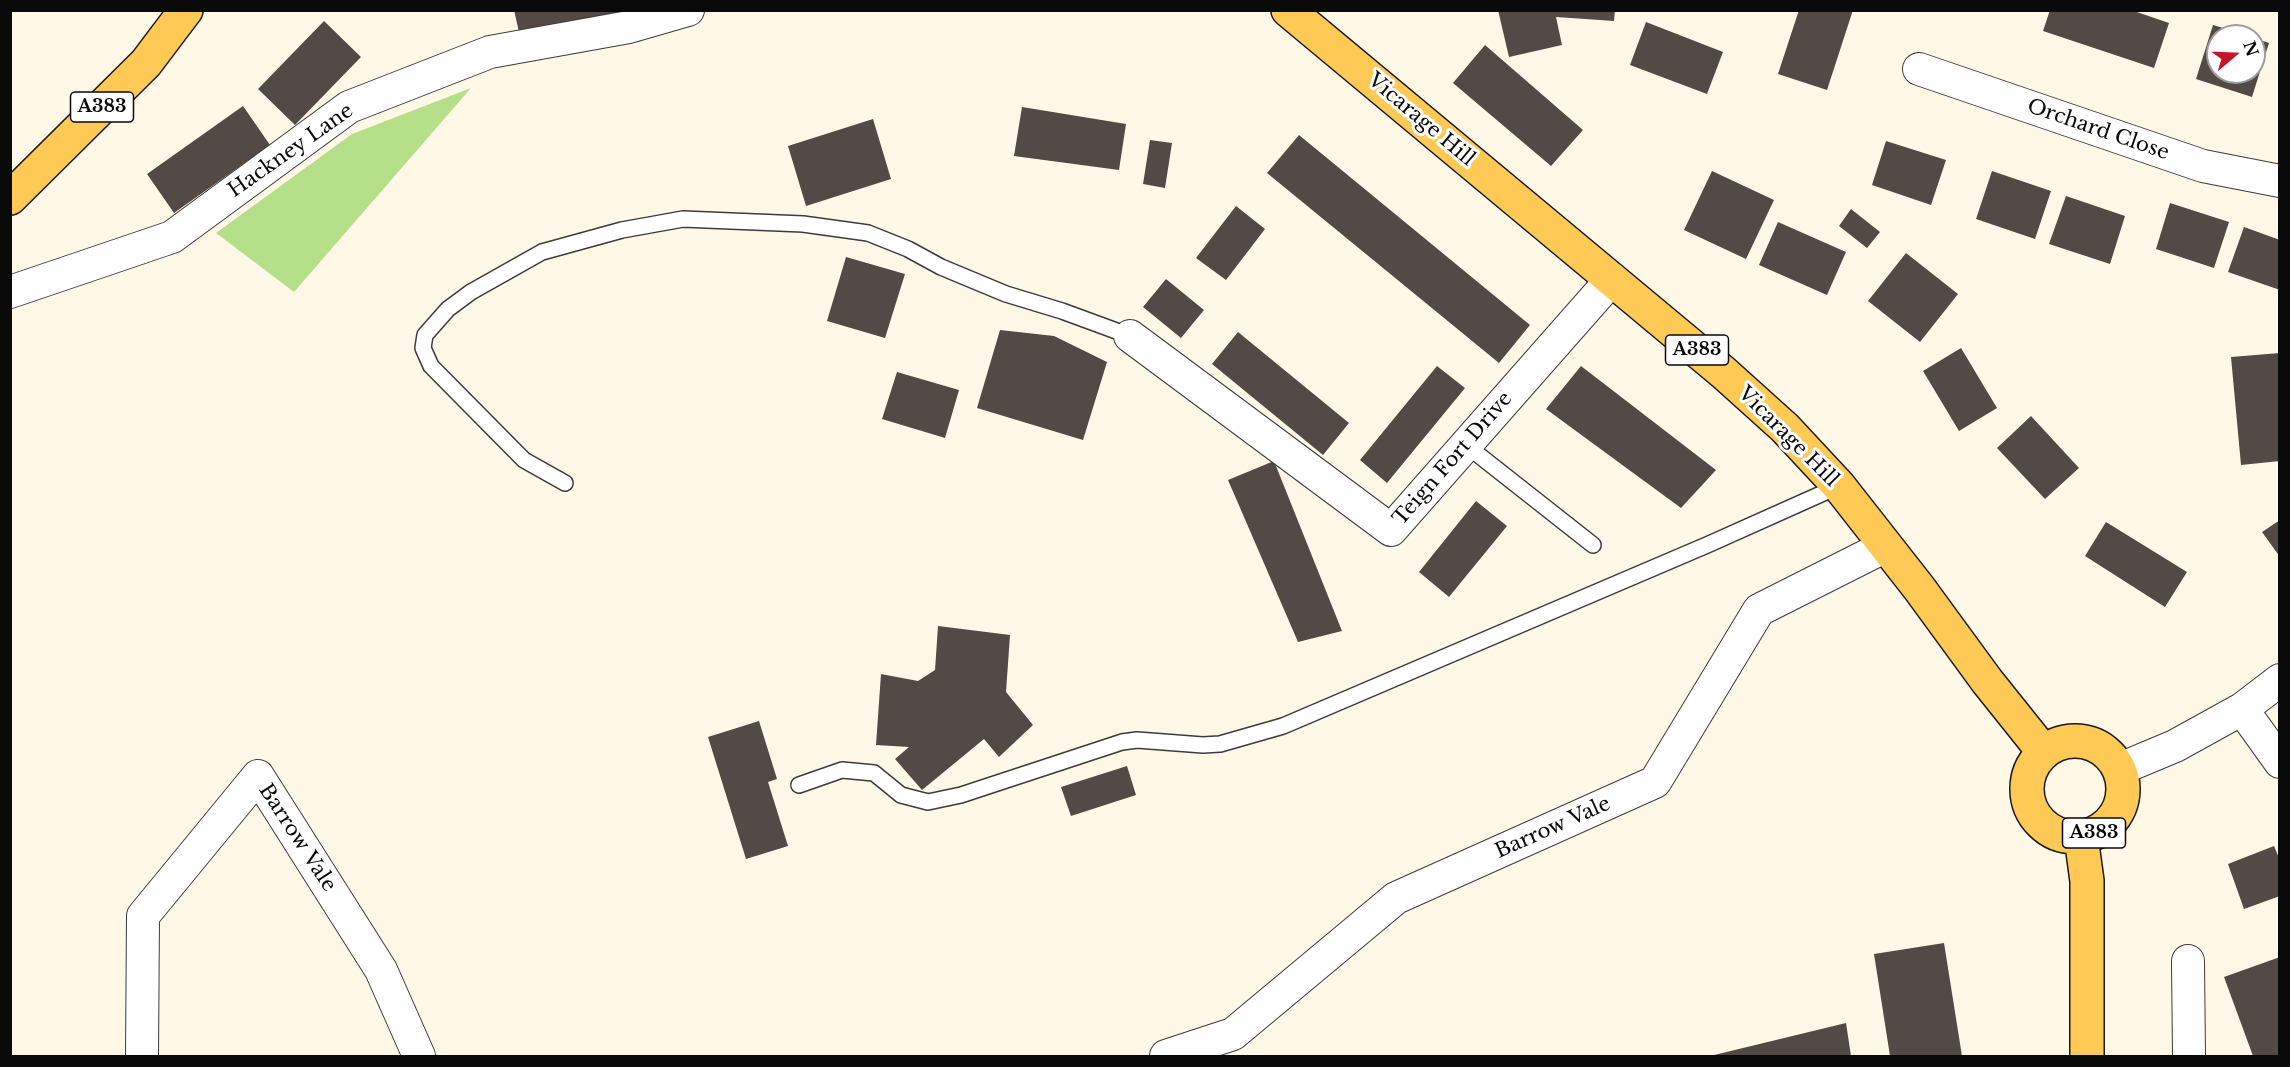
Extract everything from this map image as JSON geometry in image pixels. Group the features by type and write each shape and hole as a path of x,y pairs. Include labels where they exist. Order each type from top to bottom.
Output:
{"main road":[{"name":"A383","path":"10,198 146,63 186,10"},
{"name":"Vicarage Hill","path":"1288,10 1716,366 1785,428 1839,486 1986,681 2043,751"},
{"path":"2043,751 2056,743 2071,740 2086,741 2106,751 2120,769"},
{"name":"A383","path":"2043,751 2033,764 2027,778 2026,793 2030,808 2039,821 2051,831 2065,836 2081,837 2096,833 2108,825 2118,813 2123,798 2124,783 2120,769"},
{"name":"A383","path":"2081,837 2087,881 2087,1056"}],"street":[{"name":"Hackney Lane","path":"10,292 172,237 349,107 490,52 629,27 688,10"},
{"name":"Orchard Close","path":"1919,69 2203,166 2280,181"},
{"name":"Teign Fort Drive","path":"1130,336 1391,530 1612,279"},
{"name":"Barrow Vale","path":"1166,1056 1233,1034 1396,898 1655,782 1759,610 1886,546"},
{"path":"2120,769 2175,746 2242,709 2280,680"},
{"path":"2242,709 2280,762"},
{"name":"Barrow Vale","path":"142,1056 142,916 258,776 381,970 419,1056"},
{"path":"2188,961 2189,1056"}],"lane":[{"path":"565,483 524,460 431,366 423,348 425,335 448,309 471,292 542,252 622,230 683,219 803,224 868,233 1006,294 1062,311 1130,336"},
{"path":"1466,445 1593,545"},
{"path":"799,785 842,770 874,773 901,795 928,802 961,795 1122,742 1137,740 1203,745 1220,744 1283,726 1685,555 1839,486"}],"green space":[{"path":"471,88 294,292 216,233 352,134"}],"building":[{"path":"514,10 618,10 620,22 521,41"},
{"path":"1498,10 1615,10 1614,21 1556,17 1562,45 1509,57"},
{"path":"1799,10 1853,10 1827,90 1778,74"},
{"path":"2050,10 2131,10 2169,23 2154,68 2043,31"},
{"path":"324,21 361,57 295,125 258,89"},
{"path":"1646,22 1723,52 1707,94 1630,65"},
{"path":"1485,45 1583,130 1551,166 1453,83"},
{"path":"2206,47 2206,82 2196,79"},
{"path":"2212,84 2256,84 2252,97"},
{"path":"243,106 270,145 174,213 147,174"},
{"path":"1022,107 1126,124 1119,170 1014,156"},
{"path":"873,119 891,179 806,206 788,146"},
{"path":"1299,135 1530,325 1499,363 1267,173"},
{"path":"1150,140 1172,143 1165,188 1143,184"},
{"path":"1886,141 1946,160 1931,205 1872,185"},
{"path":"1712,171 1774,200 1746,259 1684,230"},
{"path":"1992,171 2051,191 2035,239 1976,219"},
{"path":"2066,196 2125,216 2110,264 2049,244"},
{"path":"2170,203 2229,222 2214,268 2156,249"},
{"path":"1236,206 1265,229 1226,280 1196,258"},
{"path":"1851,209 1880,232 1867,248 1839,226"},
{"path":"1778,222 1846,252 1827,295 1759,265"},
{"path":"2244,227 2280,240 2280,290 2228,272"},
{"path":"1906,253 1958,294 1920,342 1868,301"},
{"path":"846,257 905,274 885,338 827,321"},
{"path":"1166,279 1204,310 1181,338 1143,307"},
{"path":"1000,330 1054,336 1107,362 1083,440 977,408"},
{"path":"1238,332 1349,423 1323,455 1212,364"},
{"path":"1961,348 1997,408 1959,431 1923,371"},
{"path":"2280,353 2280,461 2241,465 2231,357"},
{"path":"1437,366 1465,388 1387,483 1360,460"},
{"path":"1581,366 1716,470 1681,508 1546,409"},
{"path":"897,372 959,390 945,438 882,419"},
{"path":"2031,416 2079,468 2045,499 1997,448"},
{"path":"1274,461 1342,631 1298,642 1228,480"},
{"path":"1476,501 1507,526 1449,597 1419,572"},
{"path":"2280,520 2280,557 2262,532"},
{"path":"2106,522 2187,572 2165,607 2085,556"},
{"path":"938,626 1010,635 1006,692 1033,725 999,757 984,739 922,790 895,759 909,747 876,745 881,674 918,681 935,670"},
{"path":"759,721 777,779 768,782 788,846 746,859 708,737"},
{"path":"1127,766 1136,795 1071,816 1061,787"},
{"path":"2274,846 2280,860 2280,896 2244,909 2228,864"},
{"path":"1944,943 1962,1056 1890,1056 1874,954"},
{"path":"2280,957 2280,1056 2253,1056 2224,977"},
{"path":"1846,1023 1851,1056 1710,1056"}]}
